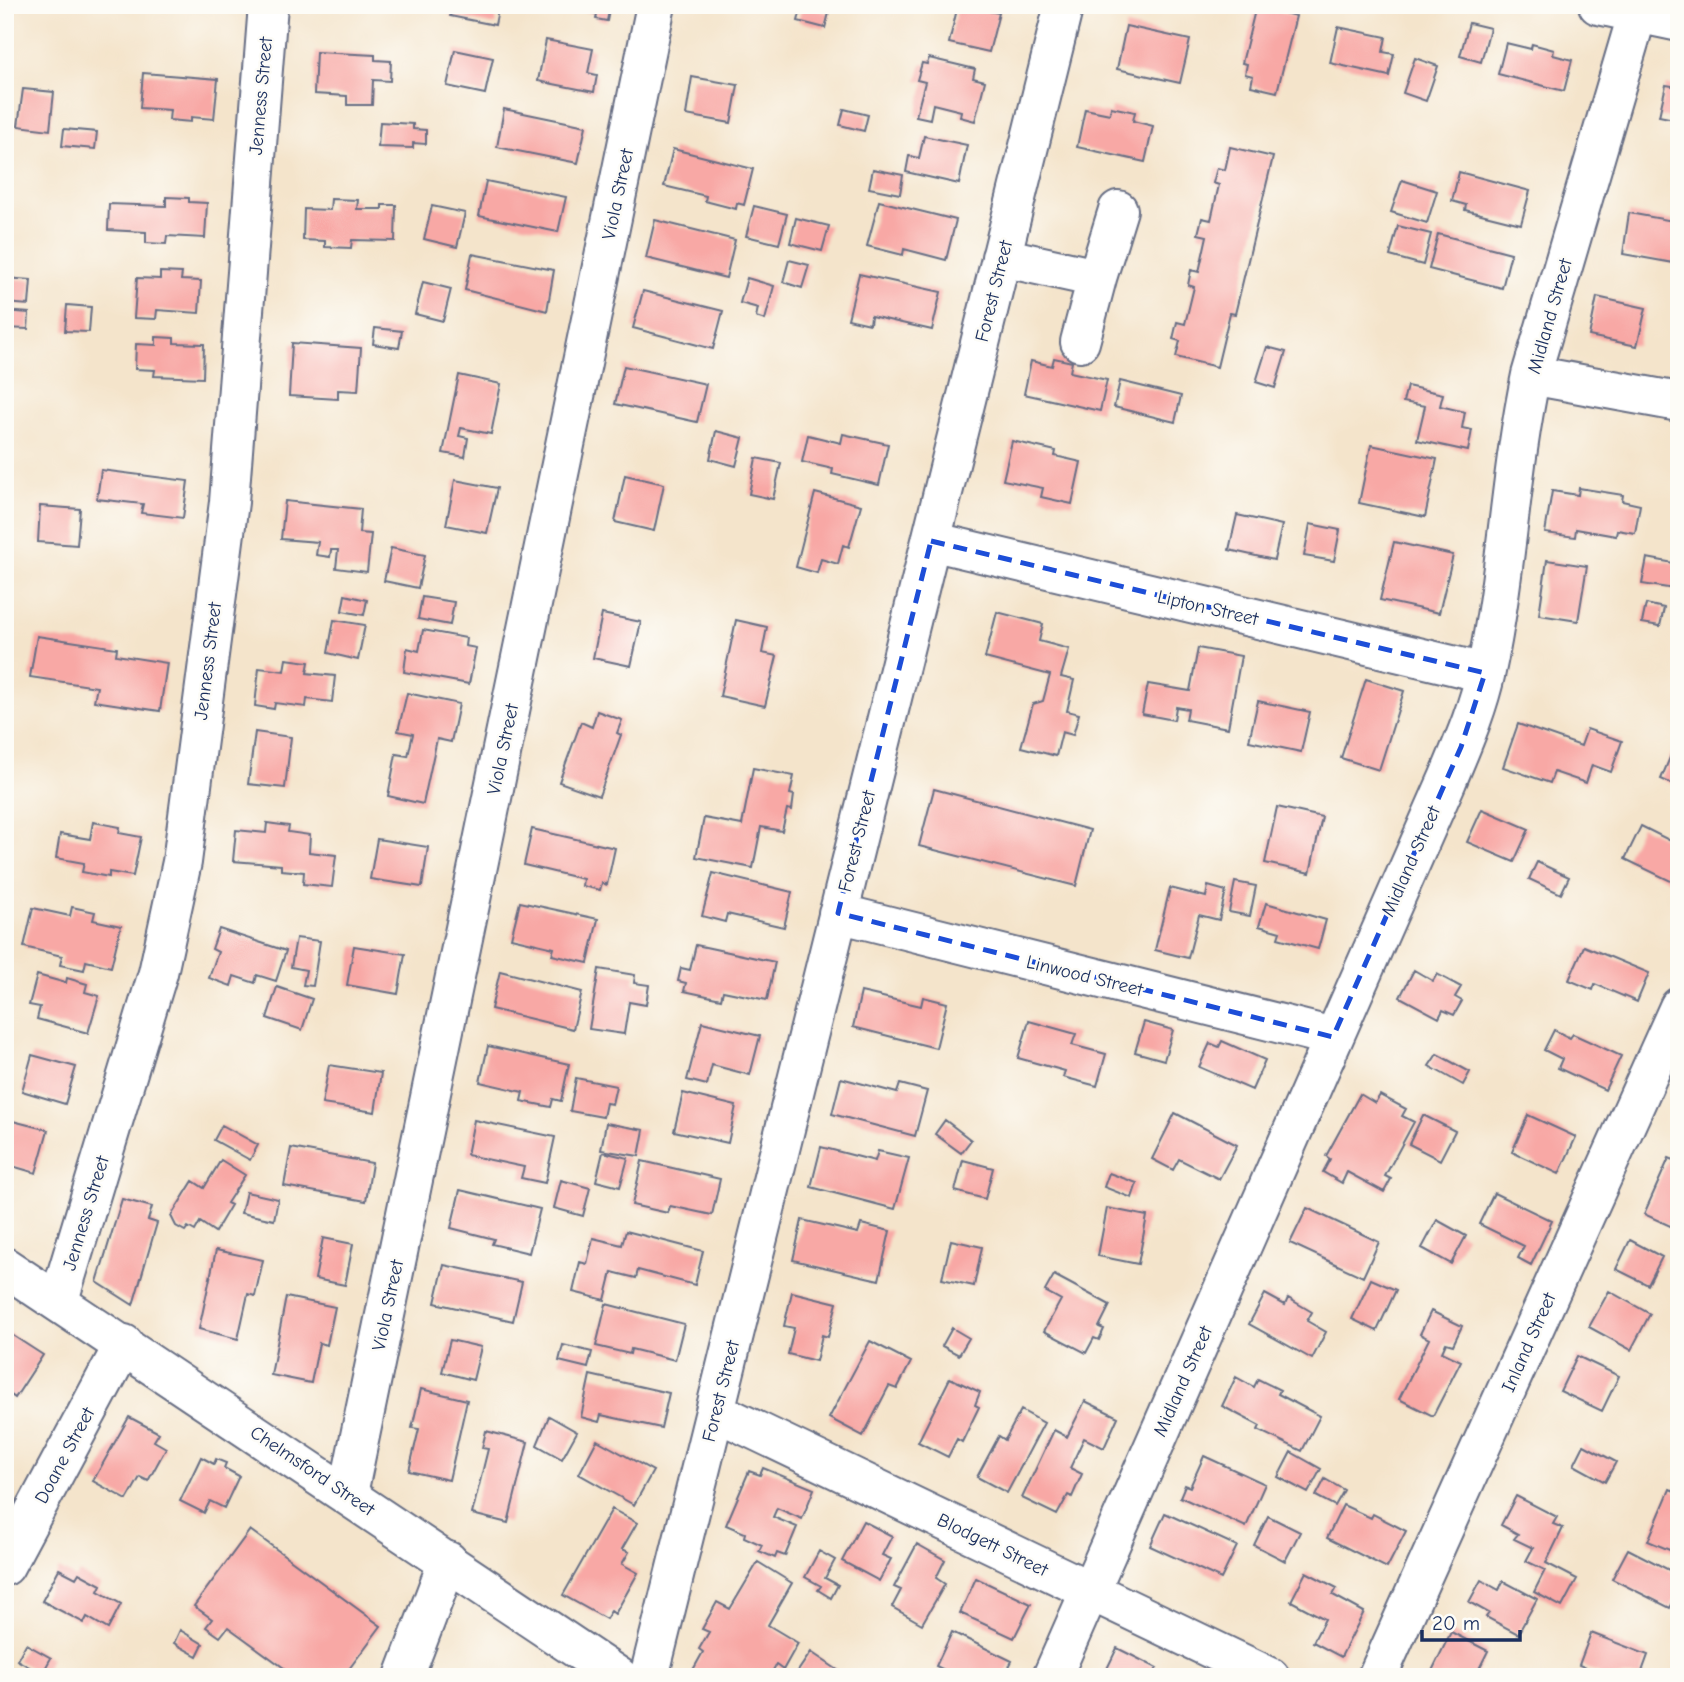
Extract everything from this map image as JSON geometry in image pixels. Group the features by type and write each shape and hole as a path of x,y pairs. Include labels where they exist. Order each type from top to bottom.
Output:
{"street":[{"name":"Jenness Street","path":"58,1300 158,973 180,873 229,502 268,5"},
{"name":"Viola Street","path":"348,1494 656,5"},
{"name":"Forest Street","path":"649,1677 1064,5"},
{"path":"1598,5 1639,9 1679,22"},
{"name":"Midland Street","path":"1052,1677 1461,747 1485,673 1522,417 1531,375 1639,9"},
{"path":"1080,342 1118,210"},
{"path":"1002,257 1097,278"},
{"path":"1531,375 1679,402"},
{"name":"Lipton Street","path":"930,541 1485,673"},
{"name":"Linwood Street","path":"838,913 1333,1037"},
{"name":"Inland Street","path":"1377,1677 1679,1007"},
{"name":"Chelmsford Street","path":"5,1267 124,1344 618,1677"},
{"name":"Doane Street","path":"5,1566 124,1344"},
{"name":"Blodgett Street","path":"715,1411 1270,1677"},
{"path":"404,1677 448,1561"}],"highlighted area":[{"path":"931,541 1485,673 1461,747 1333,1037 838,913"}],"building":[{"path":"452,5 499,5 495,25 450,16"},
{"path":"555,5 610,5 607,21 596,19 597,14"},
{"path":"958,5 999,13 989,52 949,43"},
{"path":"802,6 829,13 825,28 798,21"},
{"path":"1256,6 1296,16 1277,92 1251,86 1253,76 1245,74 1247,64 1242,63"},
{"path":"1469,23 1490,28 1481,62 1460,56"},
{"path":"1126,26 1190,40 1180,83 1117,69"},
{"path":"1338,27 1386,37 1383,52 1394,54 1389,76 1330,63"},
{"path":"546,40 593,49 588,73 597,75 594,92 538,81"},
{"path":"1506,43 1531,49 1532,44 1554,50 1553,55 1572,60 1564,91 1498,74"},
{"path":"455,50 493,58 485,94 447,86"},
{"path":"316,52 375,55 375,60 391,61 390,81 373,80 372,105 347,105 347,96 314,94"},
{"path":"929,58 975,69 973,78 985,81 975,121 960,117 961,111 933,104 930,119 916,116 925,82 917,80 922,63 927,64"},
{"path":"1415,58 1438,66 1426,101 1403,93"},
{"path":"143,73 218,79 214,119 191,117 191,122 169,120 170,110 140,108"},
{"path":"692,77 738,85 731,123 686,115"},
{"path":"1666,85 1679,87 1679,120 1659,116"},
{"path":"23,89 54,92 50,130 18,126"},
{"path":"1111,107 1135,112 1133,121 1153,126 1145,162 1077,147 1085,109 1110,114"},
{"path":"504,109 586,126 578,163 497,147"},
{"path":"844,109 868,115 864,131 840,125"},
{"path":"380,122 413,124 413,129 426,130 426,144 413,143 413,148 378,147"},
{"path":"64,129 97,132 95,149 62,146"},
{"path":"924,136 967,145 959,184 906,172 909,156 919,158"},
{"path":"1230,147 1273,157 1235,314 1230,313 1217,367 1176,357 1180,341 1173,339 1177,322 1185,324 1194,287 1188,285 1191,270 1199,272 1207,236 1198,234 1202,218 1211,220 1219,185 1213,183 1217,168 1225,170"},
{"path":"673,149 753,169 744,205 737,203 736,209 705,201 706,196 664,186"},
{"path":"873,169 903,175 900,194 869,188"},
{"path":"1459,172 1530,191 1521,224 1465,210 1466,205 1452,201"},
{"path":"1402,180 1437,191 1427,223 1391,212"},
{"path":"486,181 566,197 558,232 479,216"},
{"path":"166,197 189,198 189,202 207,203 205,238 167,236 166,244 146,243 146,232 108,230 109,204 166,206"},
{"path":"331,199 358,200 357,209 382,209 382,205 396,205 395,241 352,240 351,248 325,247 325,241 303,240 304,209 330,210"},
{"path":"879,201 956,220 946,260 904,249 903,255 867,246"},
{"path":"432,206 465,213 457,247 424,239"},
{"path":"754,206 787,214 779,244 746,236"},
{"path":"1629,213 1679,222 1679,264 1623,254"},
{"path":"796,218 829,226 822,251 790,243"},
{"path":"655,220 735,240 726,278 646,258"},
{"path":"1398,226 1431,234 1423,265 1390,256"},
{"path":"1438,234 1511,253 1502,288 1429,269"},
{"path":"472,254 554,270 547,311 465,290"},
{"path":"789,260 809,265 802,288 783,282"},
{"path":"160,272 182,273 181,280 201,281 199,313 157,310 156,319 134,318 137,278 160,279"},
{"path":"859,274 941,292 932,330 871,316 870,324 848,319"},
{"path":"5,278 31,280 29,305 5,303"},
{"path":"747,278 774,286 765,320 756,317 758,308 740,303"},
{"path":"423,282 451,289 443,321 415,314"},
{"path":"643,291 723,311 713,349 633,328"},
{"path":"1597,297 1646,308 1637,346 1589,336"},
{"path":"67,305 91,307 89,332 65,331"},
{"path":"5,311 29,313 28,329 5,328"},
{"path":"375,328 402,331 399,348 373,344"},
{"path":"156,337 174,338 174,343 204,344 203,378 154,376 155,370 135,369 136,344 156,345"},
{"path":"292,343 361,348 358,391 338,390 338,399 289,396"},
{"path":"1267,347 1286,352 1275,388 1256,382"},
{"path":"1054,358 1072,362 1070,372 1107,380 1100,411 1024,394 1031,361 1052,366"},
{"path":"624,366 706,384 697,422 615,404"},
{"path":"459,375 501,384 491,434 461,428 459,436 468,438 465,457 443,453"},
{"path":"1120,381 1181,396 1175,422 1114,407"},
{"path":"1407,386 1443,394 1440,406 1465,412 1462,428 1472,430 1468,451 1417,440 1425,406 1403,402"},
{"path":"716,431 743,438 736,466 710,459"},
{"path":"843,434 888,444 879,485 832,474 833,469 802,462 808,435 841,443"},
{"path":"1012,441 1056,451 1055,456 1081,462 1072,504 1041,497 1043,488 1003,480"},
{"path":"1371,445 1437,459 1425,517 1359,503"},
{"path":"756,458 781,463 773,499 749,494"},
{"path":"101,470 188,481 183,518 141,513 143,504 97,499"},
{"path":"625,475 664,484 654,531 615,522"},
{"path":"455,480 497,488 487,533 446,525"},
{"path":"1579,488 1623,495 1622,501 1640,505 1635,533 1617,530 1616,536 1576,529 1575,537 1545,533 1552,491 1578,495"},
{"path":"815,493 861,505 849,547 843,545 838,564 821,559 817,573 796,567"},
{"path":"285,501 361,509 359,533 371,534 367,572 336,568 338,550 331,550 330,557 316,555 318,542 281,539"},
{"path":"40,506 80,509 77,545 38,542"},
{"path":"1237,515 1282,525 1274,560 1229,550"},
{"path":"1310,524 1340,530 1334,561 1304,556"},
{"path":"1394,542 1453,555 1439,613 1380,600"},
{"path":"391,548 425,555 418,588 384,581"},
{"path":"1647,558 1679,564 1675,589 1642,584"},
{"path":"1547,560 1587,566 1578,621 1539,615"},
{"path":"345,595 367,600 364,615 342,611"},
{"path":"422,597 454,602 450,625 418,619"},
{"path":"1646,604 1664,608 1660,626 1642,623"},
{"path":"997,612 1043,624 1039,641 1069,649 1061,677 1074,680 1067,711 1079,714 1073,735 1062,732 1056,756 1021,747 1033,704 1043,701 1050,675 985,658"},
{"path":"602,614 641,622 631,666 593,658"},
{"path":"334,620 365,625 358,660 328,653"},
{"path":"736,620 767,627 762,653 777,656 765,706 720,696"},
{"path":"423,630 466,638 465,646 476,648 469,684 404,672 407,648 419,651"},
{"path":"37,636 117,648 116,655 167,663 160,711 94,701 97,687 30,677"},
{"path":"1198,648 1241,656 1228,728 1186,720 1188,709 1176,707 1174,720 1142,714 1148,684 1190,691"},
{"path":"286,659 309,662 307,673 335,676 332,702 307,699 306,707 275,703 274,709 255,706 259,668 284,671"},
{"path":"1366,679 1404,691 1379,770 1341,758"},
{"path":"407,693 459,704 451,742 437,739 423,804 388,796 396,754 408,756 413,734 398,731"},
{"path":"1258,701 1310,712 1301,752 1249,741"},
{"path":"597,711 622,720 617,733 621,735 599,796 559,782 581,722 592,727"},
{"path":"1518,724 1581,746 1587,729 1622,741 1611,772 1592,765 1586,783 1554,772 1550,783 1503,767"},
{"path":"255,732 291,737 285,788 248,784"},
{"path":"1679,736 1679,787 1661,779"},
{"path":"753,768 794,776 790,794 794,795 792,810 787,809 782,831 761,827 753,868 696,857 704,818 742,825"},
{"path":"934,789 1090,830 1076,886 919,846"},
{"path":"1277,807 1322,817 1310,873 1265,863"},
{"path":"1482,809 1529,829 1514,862 1467,842"},
{"path":"93,822 120,827 119,833 141,837 133,876 109,872 109,877 82,872 84,863 56,858 60,834 90,839"},
{"path":"267,823 289,826 288,832 310,835 309,852 336,855 332,887 303,884 304,872 281,870 281,865 233,861 236,830 266,833"},
{"path":"1641,826 1679,845 1679,885 1625,859"},
{"path":"532,829 615,848 607,885 602,883 600,890 582,886 583,879 524,865"},
{"path":"377,839 428,847 422,887 370,879"},
{"path":"1537,862 1569,877 1561,894 1529,879"},
{"path":"713,873 792,892 784,927 727,914 725,922 702,916"},
{"path":"1235,882 1256,886 1250,916 1229,912"},
{"path":"1208,886 1226,891 1219,920 1199,915 1188,958 1155,950 1170,888 1206,897"},
{"path":"520,902 598,919 588,963 552,955 554,948 511,938"},
{"path":"1266,903 1326,920 1318,949 1278,938 1280,932 1259,926"},
{"path":"72,907 95,912 93,920 121,926 111,967 86,961 84,970 60,965 62,956 24,947 33,908 70,916"},
{"path":"219,929 286,951 276,981 257,975 255,983 234,976 231,986 209,978 218,952 212,949"},
{"path":"296,938 320,941 313,986 303,985 306,970 291,967"},
{"path":"696,945 775,962 767,1000 723,991 721,999 684,991 686,983 678,981 681,968 690,970"},
{"path":"354,946 405,954 398,994 347,985"},
{"path":"1584,946 1649,973 1637,1002 1595,984 1593,990 1569,980"},
{"path":"599,969 635,975 634,983 649,985 646,1005 629,1002 624,1034 589,1029"},
{"path":"1414,970 1433,981 1437,974 1461,987 1455,997 1462,1001 1454,1015 1443,1010 1439,1018 1400,997"},
{"path":"500,971 582,992 573,1029 491,1009"},
{"path":"37,975 66,983 67,978 87,984 85,992 99,996 88,1033 37,1019 40,1007 29,1005"},
{"path":"277,987 312,999 302,1030 267,1018"},
{"path":"861,992 921,1006 923,997 947,1003 936,1048 853,1027"},
{"path":"1029,1021 1076,1034 1072,1045 1106,1054 1097,1086 1063,1077 1065,1071 1018,1058"},
{"path":"702,1022 760,1036 750,1075 712,1065 707,1085 687,1080"},
{"path":"1144,1022 1173,1030 1164,1060 1135,1052"},
{"path":"1554,1030 1570,1038 1573,1034 1621,1056 1605,1090 1558,1068 1562,1059 1544,1050"},
{"path":"1222,1041 1265,1060 1252,1090 1199,1067 1210,1043 1219,1047"},
{"path":"488,1046 569,1064 561,1101 553,1099 551,1107 521,1101 523,1092 480,1082"},
{"path":"1437,1054 1470,1072 1463,1085 1429,1066"},
{"path":"32,1055 76,1067 65,1104 22,1091"},
{"path":"329,1065 381,1073 375,1112 322,1104"},
{"path":"576,1078 616,1086 612,1104 606,1103 603,1117 570,1111"},
{"path":"841,1078 897,1093 900,1084 927,1091 915,1136 832,1114"},
{"path":"683,1093 736,1106 728,1143 674,1131"},
{"path":"1360,1094 1375,1103 1380,1095 1406,1109 1402,1116 1414,1122 1385,1176 1391,1179 1384,1192 1347,1172 1342,1183 1323,1172 1330,1159 1326,1156"},
{"path":"1175,1113 1237,1145 1219,1179 1179,1159 1173,1170 1152,1159"},
{"path":"1423,1115 1455,1131 1440,1160 1409,1144"},
{"path":"1528,1115 1576,1137 1559,1174 1512,1152"},
{"path":"5,1119 48,1130 36,1173 5,1164"},
{"path":"474,1120 555,1137 545,1183 521,1178 524,1167 467,1155"},
{"path":"945,1120 971,1140 961,1153 935,1134"},
{"path":"606,1123 644,1130 639,1156 601,1150"},
{"path":"222,1125 258,1145 250,1160 214,1140"},
{"path":"821,1147 875,1161 878,1151 909,1158 895,1209 811,1187"},
{"path":"291,1148 372,1163 366,1201 284,1186"},
{"path":"603,1152 628,1158 620,1187 596,1181"},
{"path":"1669,1158 1679,1162 1679,1230 1644,1214"},
{"path":"221,1160 245,1175 227,1203 231,1205 215,1232 200,1222 195,1231 188,1227 185,1231 176,1226 171,1216 193,1181 204,1188"},
{"path":"963,1160 993,1168 985,1199 955,1191"},
{"path":"642,1161 720,1179 712,1215 670,1206 668,1213 632,1205"},
{"path":"1109,1173 1137,1183 1132,1198 1104,1187"},
{"path":"561,1180 590,1188 583,1216 554,1208"},
{"path":"460,1190 540,1209 529,1253 492,1244 494,1239 451,1228"},
{"path":"246,1192 278,1199 274,1220 241,1213"},
{"path":"1494,1193 1552,1221 1531,1265 1518,1258 1524,1246 1479,1224"},
{"path":"122,1199 152,1207 148,1220 157,1223 133,1305 97,1282"},
{"path":"1107,1208 1147,1216 1138,1264 1098,1256"},
{"path":"1307,1208 1379,1242 1363,1277 1290,1243"},
{"path":"802,1220 858,1233 861,1224 890,1231 879,1280 793,1260"},
{"path":"1437,1220 1466,1236 1451,1264 1422,1248"},
{"path":"626,1231 703,1251 695,1285 638,1270 636,1278 612,1272 605,1300 573,1292 580,1262 587,1264 593,1238 622,1245"},
{"path":"323,1238 353,1244 345,1285 315,1279"},
{"path":"951,1240 982,1247 974,1286 942,1279"},
{"path":"1630,1240 1662,1257 1648,1285 1616,1269"},
{"path":"216,1250 263,1260 255,1296 248,1294 238,1339 199,1329"},
{"path":"444,1265 522,1282 513,1321 435,1303"},
{"path":"1054,1275 1110,1305 1099,1327 1104,1329 1099,1340 1094,1338 1086,1353 1044,1331 1061,1300 1045,1291"},
{"path":"1371,1279 1396,1290 1377,1331 1352,1319"},
{"path":"1609,1291 1650,1314 1631,1350 1589,1327"},
{"path":"792,1292 837,1303 828,1337 822,1335 816,1361 788,1354 794,1328 784,1326"},
{"path":"1265,1294 1285,1305 1288,1298 1312,1312 1307,1321 1326,1332 1312,1359 1249,1324"},
{"path":"286,1297 335,1307 327,1345 319,1343 311,1383 271,1375"},
{"path":"606,1304 684,1324 675,1360 631,1349 630,1354 596,1346"},
{"path":"1431,1311 1462,1326 1453,1345 1446,1343 1442,1352 1461,1361 1433,1416 1399,1399 1429,1339 1420,1334"},
{"path":"952,1328 969,1338 959,1355 942,1346"},
{"path":"9,1333 43,1355 15,1398 11,1395 5,1404 5,1339"},
{"path":"450,1340 481,1347 473,1380 442,1372"},
{"path":"870,1341 911,1362 897,1389 889,1386 863,1436 829,1418"},
{"path":"563,1345 592,1352 588,1368 559,1361"},
{"path":"1577,1356 1619,1376 1602,1411 1560,1391"},
{"path":"590,1375 669,1393 661,1428 601,1415 599,1422 581,1417"},
{"path":"1236,1377 1254,1387 1258,1379 1280,1390 1278,1394 1320,1416 1302,1451 1258,1430 1260,1426 1222,1406"},
{"path":"950,1378 980,1392 975,1405 979,1407 962,1442 957,1439 948,1457 918,1442"},
{"path":"421,1389 467,1400 449,1480 409,1471 419,1429 412,1428"},
{"path":"1085,1401 1118,1417 1104,1448 1084,1438 1070,1468 1082,1474 1072,1497 1068,1495 1057,1515 1022,1498 1054,1430 1067,1437"},
{"path":"1021,1410 1044,1423 1007,1493 977,1477 999,1436 1005,1440"},
{"path":"549,1416 577,1432 562,1459 537,1445"},
{"path":"129,1417 159,1433 154,1441 166,1448 148,1481 140,1477 127,1500 93,1481"},
{"path":"486,1431 528,1442 508,1523 472,1514 488,1449 482,1448"},
{"path":"597,1440 653,1471 634,1505 579,1474"},
{"path":"1584,1445 1616,1462 1605,1482 1574,1465"},
{"path":"1291,1452 1321,1469 1308,1493 1278,1477"},
{"path":"1204,1456 1265,1484 1246,1527 1180,1497 1185,1485 1190,1487"},
{"path":"201,1457 214,1464 216,1459 226,1463 224,1468 239,1476 224,1508 210,1501 204,1513 180,1501"},
{"path":"763,1468 814,1489 802,1519 777,1508 773,1517 797,1527 785,1556 777,1553 775,1558 759,1551 762,1545 744,1537 745,1533 726,1525 749,1471 760,1475"},
{"path":"1325,1479 1344,1490 1335,1506 1316,1496"},
{"path":"1670,1489 1679,1493 1679,1554 1648,1541"},
{"path":"1516,1496 1557,1517 1553,1524 1563,1528 1546,1563 1577,1579 1562,1607 1534,1592 1545,1570 1526,1561 1533,1548 1514,1539 1518,1534 1501,1525"},
{"path":"1343,1505 1371,1518 1373,1514 1406,1531 1387,1568 1327,1538"},
{"path":"612,1509 637,1523 622,1549 629,1552 622,1564 638,1573 615,1614 611,1611 606,1619 563,1595"},
{"path":"1165,1513 1237,1546 1221,1579 1150,1546"},
{"path":"1268,1516 1300,1532 1285,1561 1254,1545"},
{"path":"863,1521 892,1536 882,1555 891,1559 879,1581 842,1561"},
{"path":"250,1530 381,1626 343,1677 294,1674 278,1677 284,1668 228,1627 220,1637 206,1627 212,1619 194,1606"},
{"path":"917,1544 945,1560 936,1578 945,1584 922,1624 892,1607 901,1590 894,1587"},
{"path":"1628,1549 1679,1575 1679,1592 1670,1608 1612,1579"},
{"path":"819,1551 835,1560 825,1578 838,1585 831,1598 818,1590 821,1586 805,1577"},
{"path":"758,1562 792,1583 768,1625 798,1643 783,1670 776,1665 769,1677 705,1677 693,1670 703,1652 699,1649 709,1632 702,1629 717,1602 730,1609"},
{"path":"59,1569 76,1578 79,1573 101,1585 98,1591 121,1604 108,1629 87,1617 84,1623 42,1601"},
{"path":"1306,1572 1337,1588 1333,1595 1364,1612 1341,1657 1313,1642 1325,1619 1291,1601"},
{"path":"976,1578 1031,1604 1014,1638 960,1613"},
{"path":"1481,1580 1499,1590 1503,1581 1537,1599 1518,1634 1486,1617 1489,1613 1469,1602"},
{"path":"180,1630 203,1644 197,1656 174,1643"},
{"path":"952,1632 1012,1661 1004,1677 959,1677 936,1666"},
{"path":"1451,1632 1488,1651 1475,1677 1429,1677"},
{"path":"1591,1633 1648,1655 1640,1677 1597,1677 1599,1673 1579,1665"},
{"path":"26,1644 51,1658 42,1674 17,1660"},
{"path":"1117,1648 1157,1668 1152,1677 1103,1677"},
{"path":"811,1652 848,1677 794,1677"}]}
